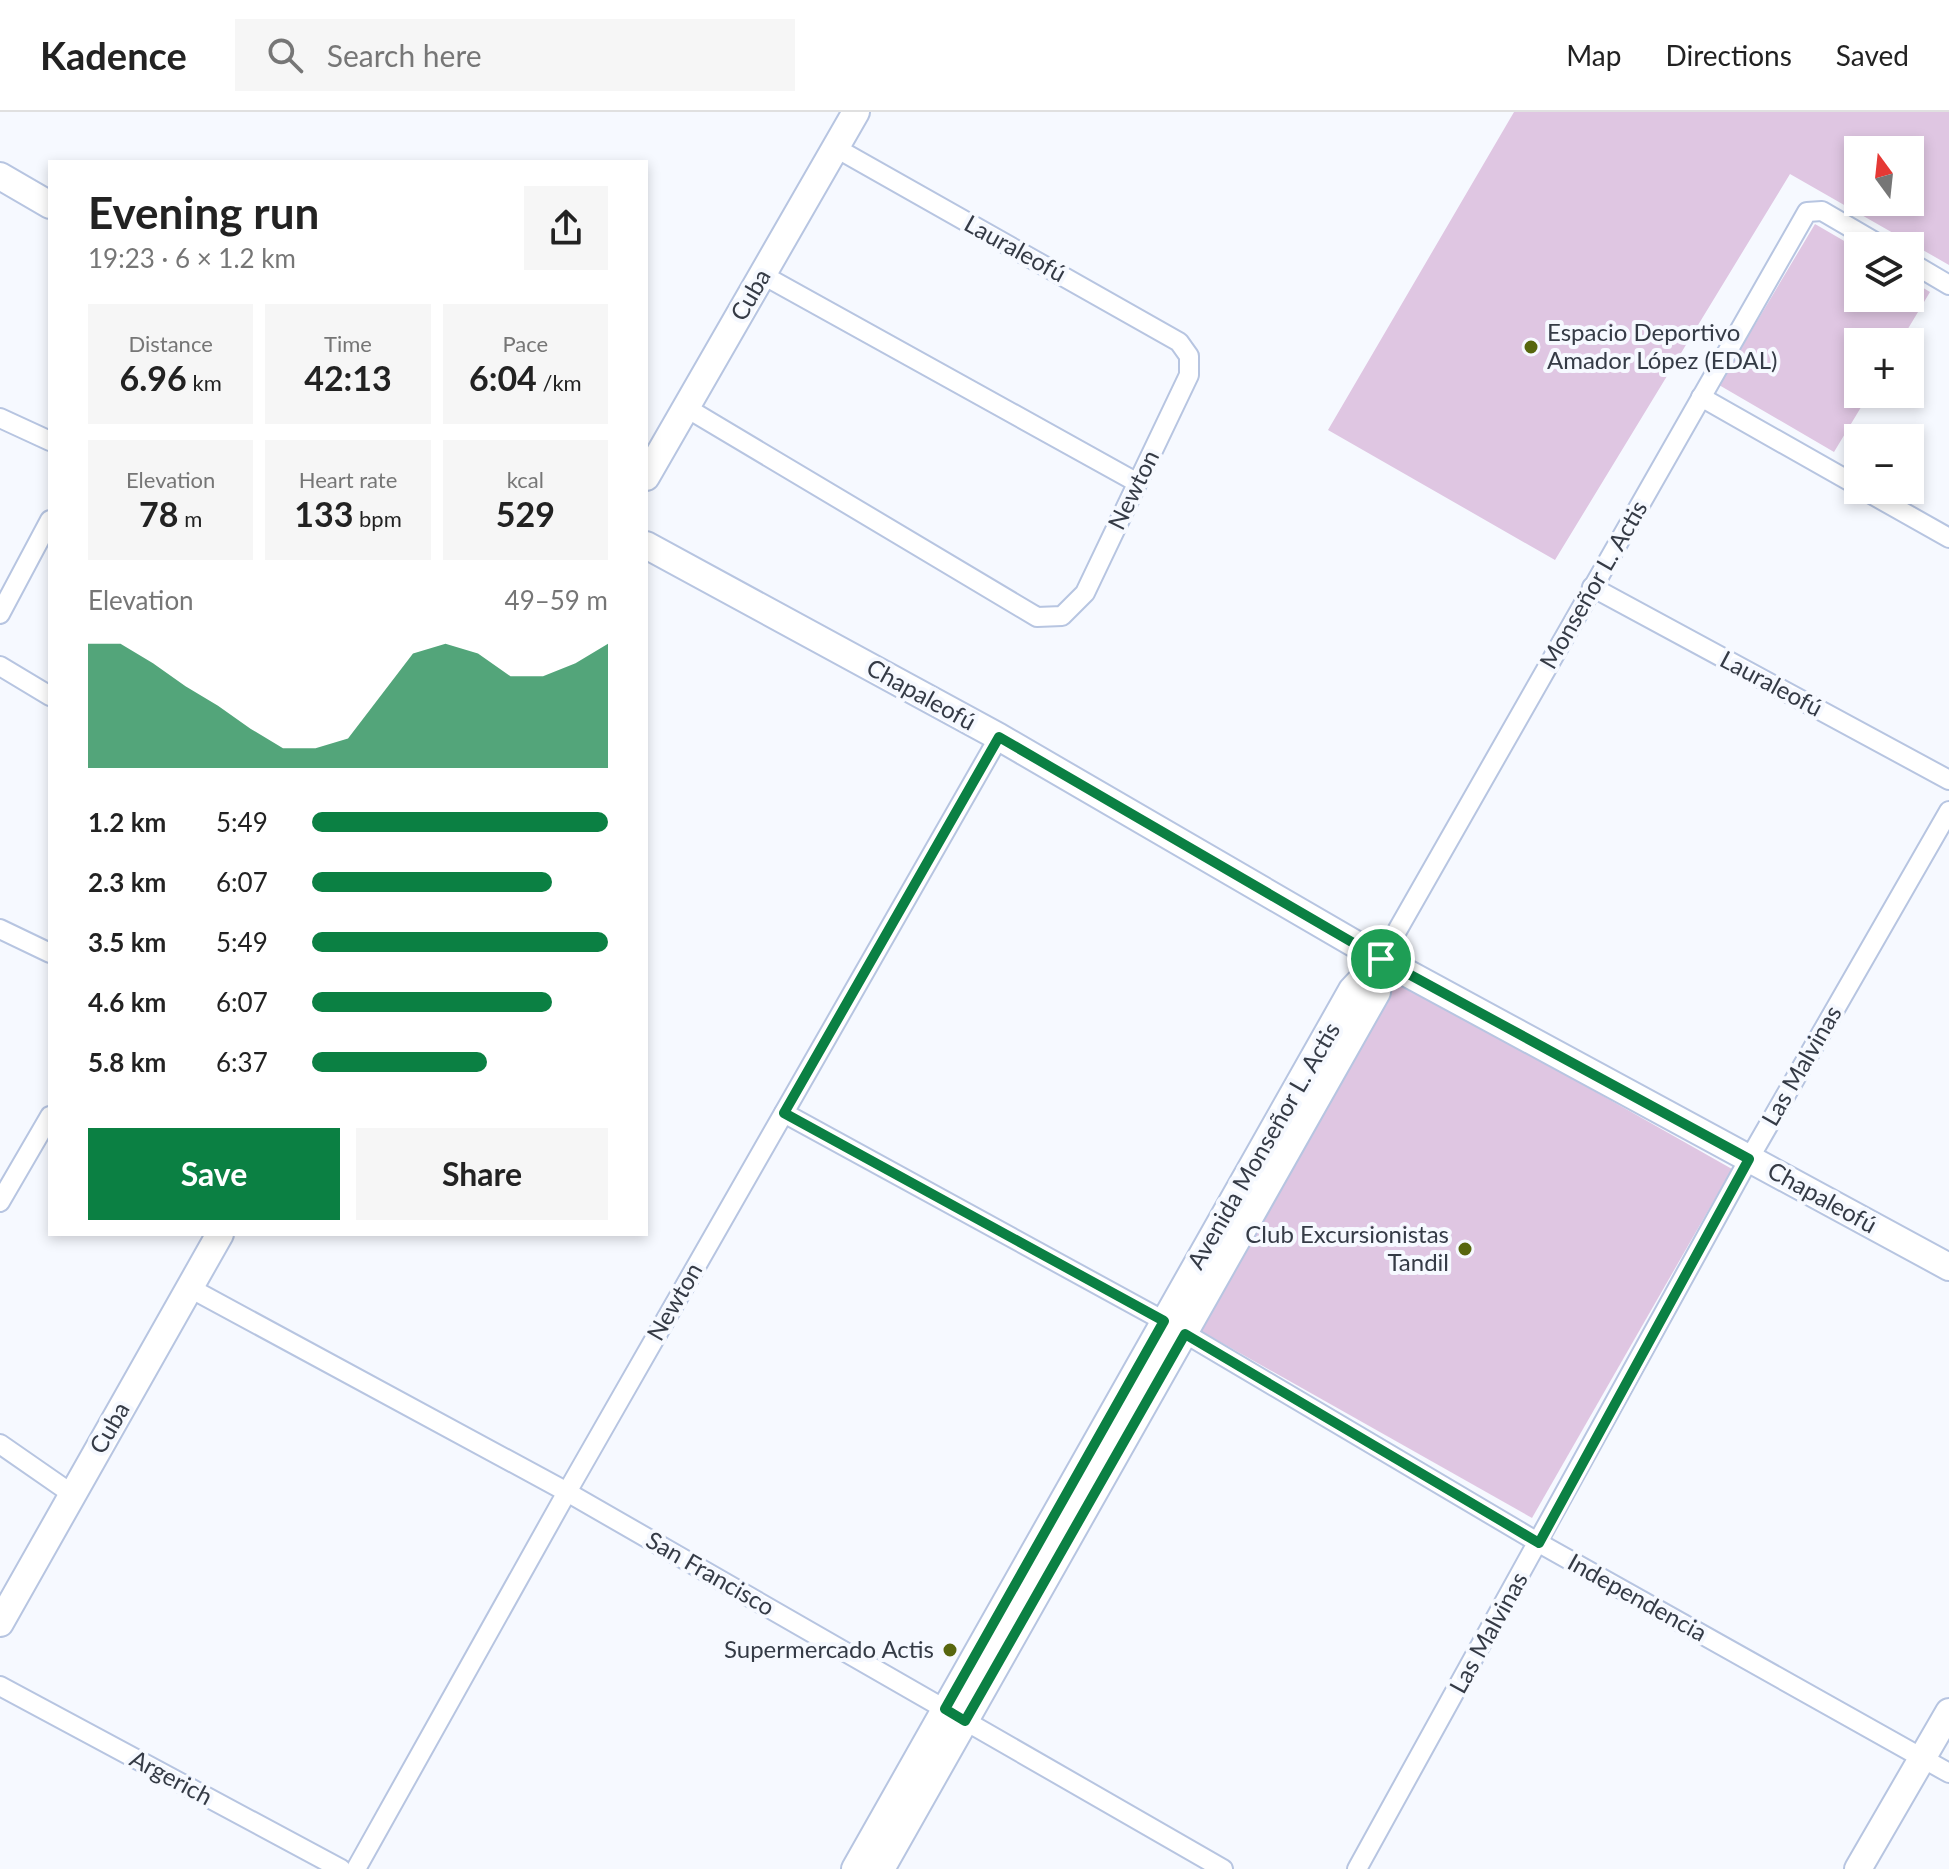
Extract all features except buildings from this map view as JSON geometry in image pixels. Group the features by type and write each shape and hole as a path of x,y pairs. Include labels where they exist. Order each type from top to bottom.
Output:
{"street":[{"name":"Cuba","path":"648,473 856,112"},
{"name":"Lauraleofú","path":"836,148 1179,342 1189,356"},
{"path":"0,176 48,204"},
{"name":"Monseñor L. Actis","path":"1381,959 1807,212 1822,211 1858,232"},
{"path":"1924,270 1949,285"},
{"path":"763,275 1136,482"},
{"name":"Newton","path":"685,407 1037,617 1062,616 1085,593 1189,375 1189,356"},
{"path":"1701,397 1844,478"},
{"path":"0,418 48,440"},
{"path":"1889,504 1949,538"},
{"path":"0,614 48,524"},
{"name":"Chapaleofú","path":"648,546 999,737 1381,959 1949,1267"},
{"name":"Lauraleofú","path":"1592,587 1949,780"},
{"path":"0,666 48,695"},
{"name":"Newton","path":"356,1869 567,1492 999,737"},
{"name":"Las Malvinas","path":"1357,1869 1749,1159 1949,811"},
{"path":"0,929 48,952"},
{"name":"Avenida Monseñor L. Actis","path":"855,1869 955,1715 1174,1327 1352,990 1381,959"},
{"name":"Independencia","path":"784,1113 1174,1327 1539,1543 1949,1773"},
{"path":"0,1202 48,1119"},
{"name":"Cuba","path":"0,1623 219,1236"},
{"name":"San Francisco","path":"190,1288 567,1492 1223,1869"},
{"path":"0,1444 72,1494"},
{"name":"Argerich","path":"0,1686 341,1869"},
{"path":"1858,1869 1949,1712"},
{"name":"Avenida Monseñor L. Actis","path":"881,1869 955,1715"}],"shaded area":[{"name":"Espacio Deportivo Amador López (EDAL)","path":"1514,112 1949,112 1949,265 1924,251 1924,232 1891,232 1863,216 1924,216 1924,136 1844,136 1844,205 1790,174 1555,560 1328,430"},
{"path":"1815,224 1844,241 1844,312 1918,312 1908,328 1844,328 1844,408 1861,408 1851,424 1844,424 1844,435 1834,452 1719,385"},
{"path":"1924,288 1930,292 1924,302"},
{"name":"Club Excursionistas Tandil","path":"1398,980 1732,1169 1532,1518 1199,1330"}],"place":[{"name":"Espacio Deportivo Amador López (EDAL)","path":"1531,347"},
{"name":"Club Excursionistas Tandil","path":"1465,1249"},
{"name":"Supermercado Actis","path":"950,1650"}],"route":[{"path":"999,737 1381,959 1749,1159 1539,1543 1185,1334 965,1721 945,1709 1164,1321 784,1113 999,737"}]}
